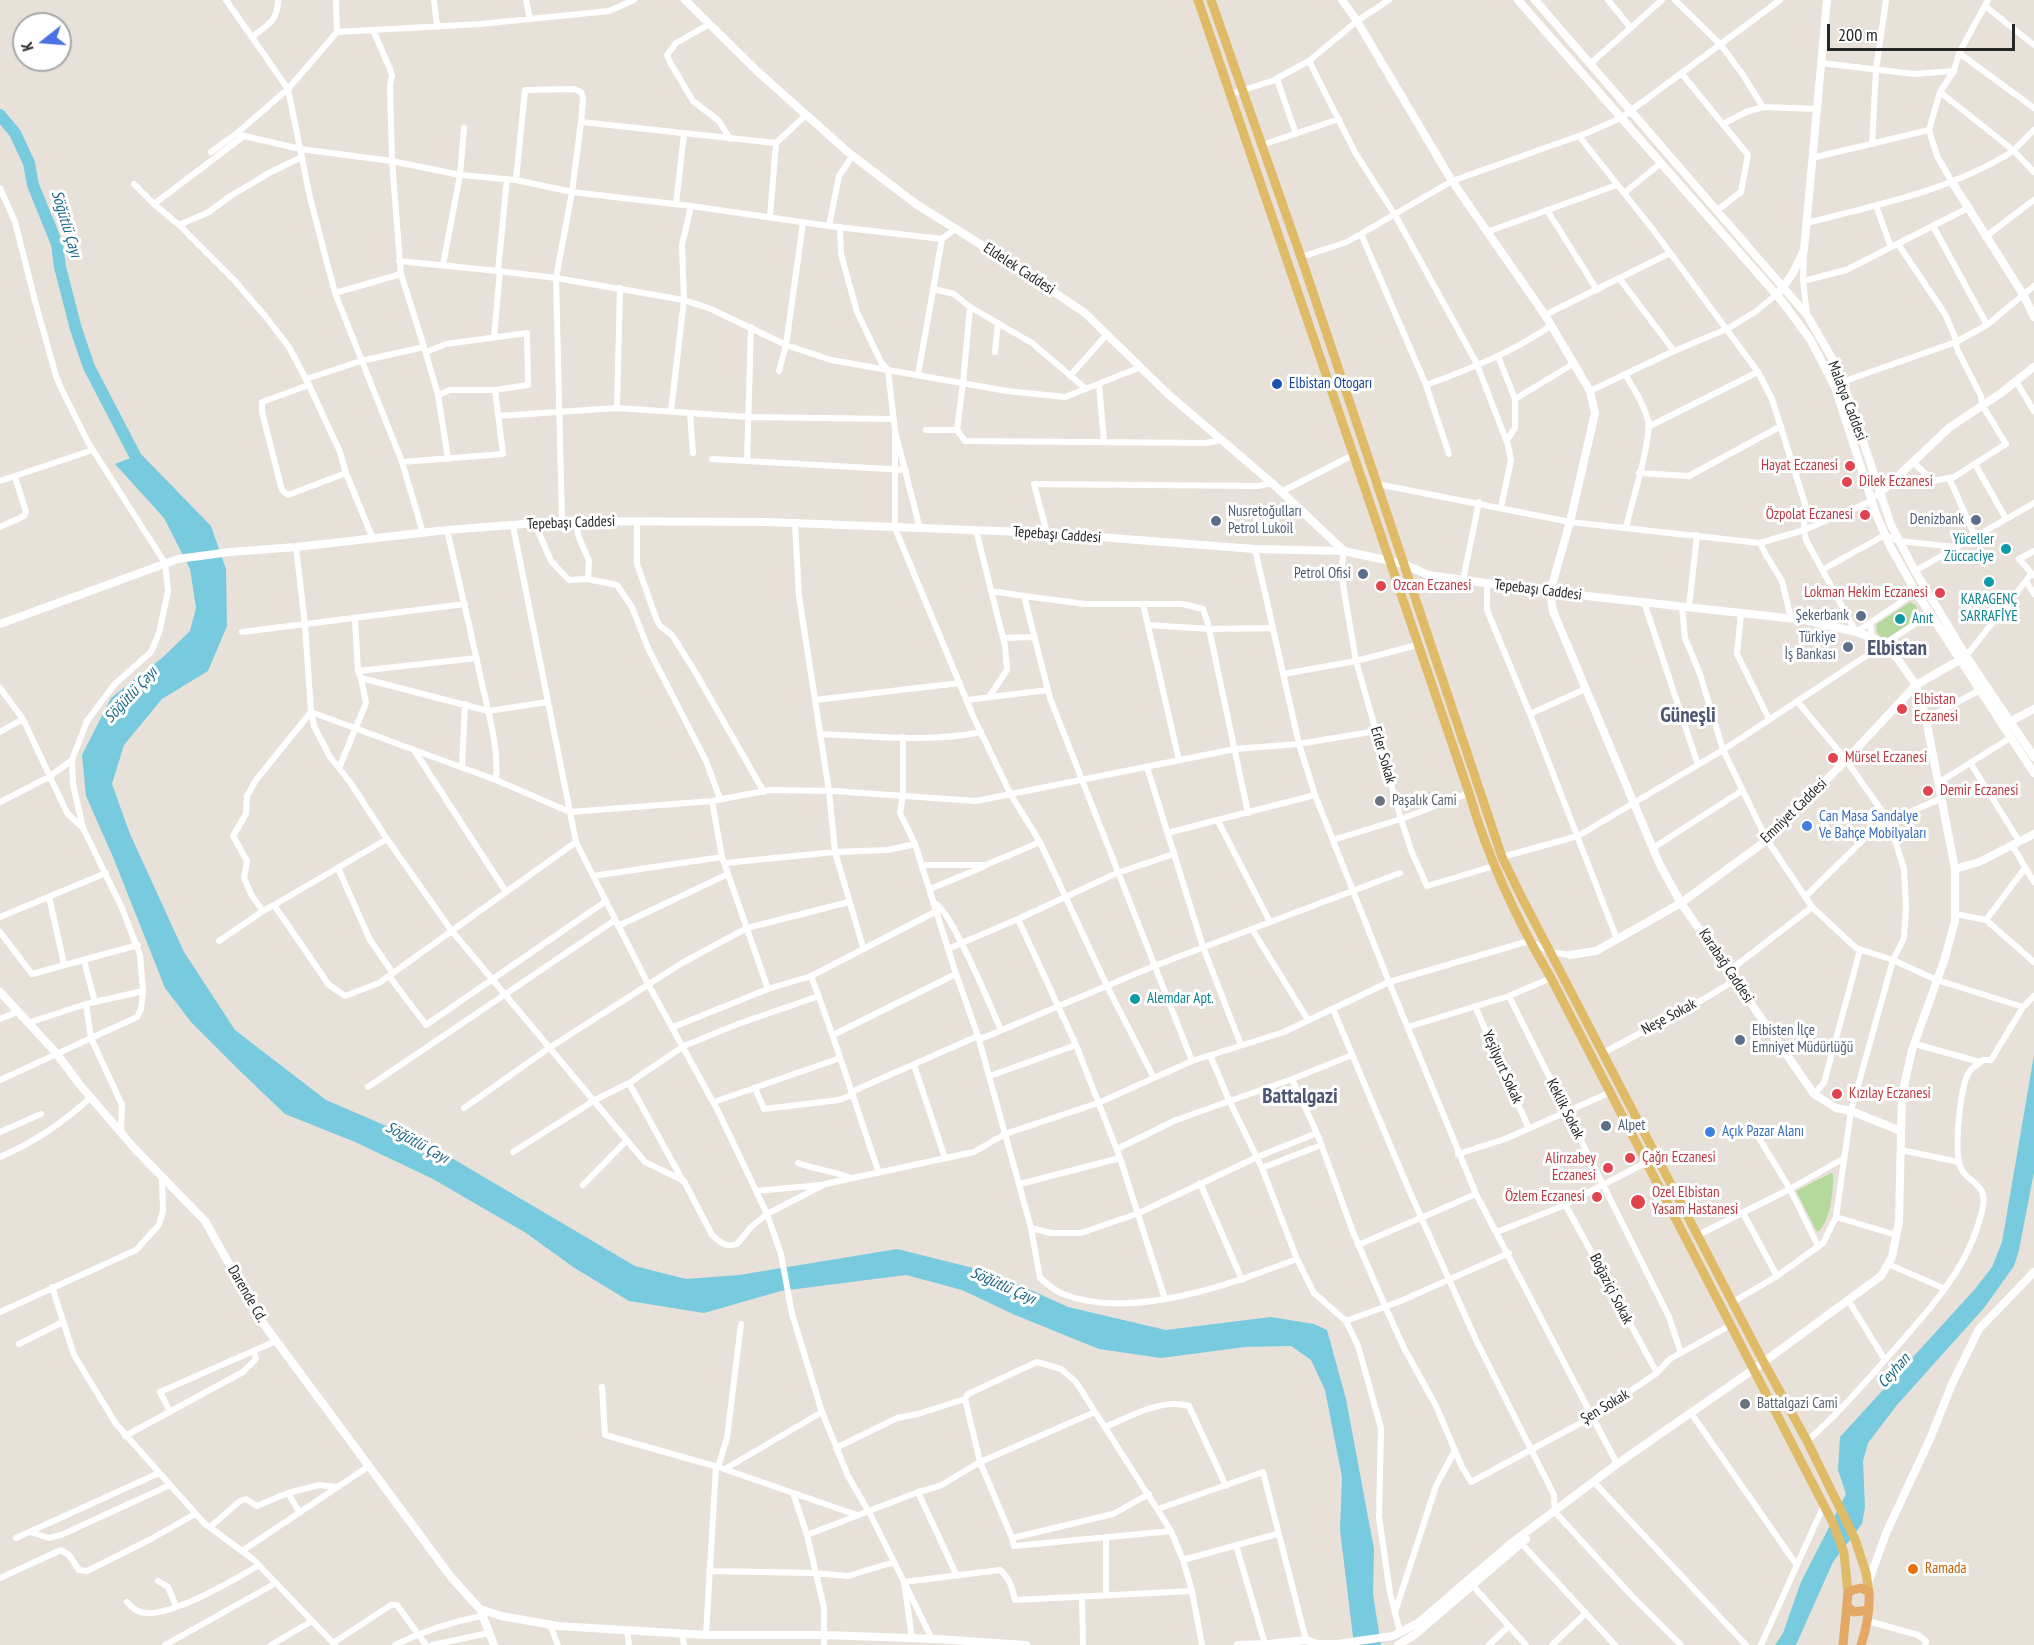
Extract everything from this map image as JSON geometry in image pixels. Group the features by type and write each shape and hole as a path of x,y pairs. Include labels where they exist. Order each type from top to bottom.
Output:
{"highway":[{"path":"1843,1645 1848,1593 1861,1588 1869,1588 1868,1621 1861,1645"},
{"path":"1848,1607 1854,1612 1869,1610"}],"main road":[{"path":"1198,0 1494,866 1529,941 1611,1092 1833,1523 1844,1552 1848,1593"},
{"path":"1210,0 1244,91 1502,857 1763,1361 1807,1441 1855,1539 1869,1588"},
{"name":"Tepebaşı Caddesi","path":"0,624 178,559 447,530 562,521 795,524 1047,533 1255,549 1344,551 1404,564"},
{"path":"1869,1588 1887,1531 1979,1329 2034,1272"}],"street":[{"path":"226,0 288,89 310,198 335,293 402,462 423,533"},
{"path":"252,37 273,20 278,8 278,0"},
{"path":"211,152 236,134 288,89 337,32 336,0"},
{"path":"434,0 437,27"},
{"path":"526,0 530,19"},
{"path":"337,32 437,27 609,11 634,0"},
{"name":"Eldelek Caddesi","path":"685,0 708,25 806,115 870,168 916,204 1023,270 1084,313 1169,395 1272,483 1344,551"},
{"path":"1342,0 1358,21 1452,181 1552,325 1590,391 1595,413 1570,522 1550,592"},
{"path":"1231,94 1277,79 1309,62 1358,21 1389,0"},
{"path":"1518,0 1776,295 1810,339 1835,387 1885,535 1916,592 1963,658 1980,690 2034,773"},
{"name":"Malatya Caddesi","path":"1534,0 1807,315 1836,365 1891,525 1899,541 1963,658 2011,721 2034,757"},
{"path":"1608,0 1631,28"},
{"path":"1590,64 1662,0"},
{"path":"1675,0 1721,45 1763,107"},
{"path":"1300,257 1347,242 1452,181 1580,136 1622,118 1780,0"},
{"path":"1807,315 1803,281 1804,250 1827,0"},
{"path":"1872,144 1876,70 1886,0"},
{"path":"2034,45 1986,3 1959,53 1954,71 1940,92 1929,130 1937,156 1985,237 2024,296 2034,317"},
{"path":"708,25 676,43 668,55 693,101 719,121 730,139"},
{"path":"374,30 392,76 390,85 392,161 401,274 438,394 448,459"},
{"path":"1959,53 2034,108"},
{"path":"1309,62 1356,154 1395,215 1478,366 1507,440 1511,461 1501,507"},
{"path":"1821,63 1914,74 1954,71"},
{"path":"1682,74 1748,155 1742,192 1716,211"},
{"path":"1277,79 1296,134"},
{"path":"516,180 525,90 574,89 581,92 583,98 581,122 572,192 556,278 562,521"},
{"path":"1940,92 2013,150 2034,172"},
{"path":"1723,124 1746,112 1763,107 1817,109"},
{"path":"770,217 776,143 806,115"},
{"path":"1262,145 1339,120"},
{"path":"581,122 776,143"},
{"path":"443,265 460,174 464,128"},
{"path":"1812,158 1929,130"},
{"path":"1807,223 1901,200 1952,182 2008,154 2034,130"},
{"path":"236,134 300,149 392,161 460,174 516,180 572,192 942,239"},
{"path":"676,204 684,134"},
{"path":"154,204 244,136"},
{"path":"1580,136 1758,372 1772,399 1805,504 1806,540 1856,632 1916,592"},
{"path":"179,225 209,212 269,173 302,157"},
{"path":"829,226 839,176 849,161"},
{"path":"1624,193 1661,163"},
{"path":"494,337 507,179"},
{"path":"134,184 235,281 289,347 340,452 346,473 373,539"},
{"path":"1487,232 1617,185"},
{"path":"0,188 15,222 56,376 93,450 165,563 168,591 159,633 151,652 114,685 87,721 72,760 73,784 83,828 138,945 142,966 141,1009 137,1017 0,1080"},
{"path":"1985,237 2034,200"},
{"path":"671,411 684,300 682,245 691,206"},
{"path":"1876,206 1891,247"},
{"path":"1803,281 1846,270 1968,208"},
{"path":"1547,210 1597,290"},
{"path":"780,371 786,345 803,223"},
{"path":"1933,226 1987,325"},
{"path":"840,227 841,254 856,312 881,362 888,370 895,431 896,528 981,732 1011,795 1040,842 1107,986 1154,1078"},
{"path":"918,375 942,239 956,228"},
{"path":"1361,234 1426,385 1449,454"},
{"path":"1899,244 1945,314 1955,337 1957,349 1981,396 1982,405 2006,444 1954,477 1934,481 1913,462"},
{"path":"1590,391 1674,351 1727,329 1755,312 1783,288 1804,250"},
{"path":"1545,315 1670,253"},
{"path":"399,261 556,278 684,300 711,309 786,345 831,360 1007,391 1065,397 1141,367"},
{"path":"335,293 401,274"},
{"path":"1620,278 1674,351"},
{"path":"1842,382 1956,342 1987,325 2034,286"},
{"path":"617,408 620,288"},
{"path":"934,289 954,294 970,307 1032,343 1086,389"},
{"path":"970,307 957,430 965,441 1206,443 1222,440"},
{"path":"995,352 998,323"},
{"path":"1426,385 1478,366 1531,339 1552,325"},
{"path":"747,461 751,327"},
{"path":"346,473 288,495 282,490 262,412 262,402 361,361 446,344 527,333 528,386 495,390 450,390 438,394"},
{"path":"1070,376 1107,334"},
{"path":"1498,356 1515,399 1515,428 1507,440"},
{"path":"1515,399 1573,364"},
{"path":"1377,484 1479,502 1570,522 1760,543 1804,530 1872,501 1950,427 2034,367"},
{"path":"1648,427 1758,372"},
{"path":"1625,374 1649,422 1647,441 1626,527"},
{"path":"2016,381 2034,411"},
{"path":"1099,384 1104,442"},
{"path":"402,462 503,454 495,390"},
{"path":"498,416 617,408 749,417 894,419"},
{"path":"690,413 693,453"},
{"path":"1639,473 1689,476 1781,426"},
{"path":"926,430 957,430"},
{"path":"895,431 920,529"},
{"path":"0,481 93,450"},
{"path":"1281,492 1353,455"},
{"path":"712,459 906,470"},
{"path":"1975,464 2006,519"},
{"path":"0,527 24,516 26,512 15,477"},
{"path":"1949,478 1975,536"},
{"path":"1047,533 1034,484 1258,486 1272,483"},
{"path":"1463,580 1479,502"},
{"path":"1915,570 2034,503"},
{"path":"576,521 578,535 589,561 588,579"},
{"path":"637,521 637,564 656,618 660,626 672,635 694,670 764,792"},
{"path":"535,524 544,547 558,569 569,580 588,579 617,585 632,607 648,648 706,761 720,800"},
{"path":"795,524 799,596 829,791 835,852 863,947"},
{"path":"513,526 576,842 648,984 714,1102 767,1214 781,1254 792,1314 822,1412 848,1476 869,1512 932,1639"},
{"path":"447,530 488,711 497,761 496,780"},
{"path":"976,530 1003,638 1008,670 989,697"},
{"path":"1697,535 1685,607 1685,638 1700,674 1723,750 1767,840 1805,897 1835,930 1860,950 1893,960 1937,980 2023,1007"},
{"path":"1885,535 1899,541 1956,547"},
{"path":"1822,570 1885,535"},
{"path":"1760,543 1782,581 1791,619"},
{"path":"296,547 305,625 310,712 314,726 330,757 451,930 549,1048 645,1162 684,1181"},
{"path":"1255,549 1299,744 1315,795 1476,1194 1509,1253 1617,1464"},
{"name":"Erler Sokak","path":"1344,551 1341,573 1356,661 1401,819 1411,850 1427,886 1494,866"},
{"path":"1963,658 2032,574 2019,559 2034,551"},
{"name":"Tepebaşı Caddesi","path":"1404,564 1428,575 1550,592 1791,619 1856,632 1874,638"},
{"path":"2026,581 2034,594"},
{"path":"1487,583 1487,610 1617,939"},
{"path":"992,591 1085,604 1182,604 1203,609 1210,629 1248,813"},
{"name":"Karabağ Caddesi","path":"1550,592 1553,611 1585,689 1659,863 1683,905 1814,1094 1836,1108 1851,1111 1901,1131"},
{"path":"1024,596 1048,690 1117,873 1192,1061"},
{"path":"1644,602 1698,765"},
{"path":"242,632 465,604"},
{"path":"1143,604 1179,760"},
{"path":"1741,613 1737,654 1769,719"},
{"path":"1502,857 1578,836 1723,750 1930,614"},
{"path":"339,768 366,703 362,678 358,671 355,619"},
{"path":"1238,1645 1306,1640 1317,1645 1337,1644 1396,1634 1418,1623 1509,1545 1617,1464 1754,1369 1881,1276 1892,1257 1899,1221 1902,1095 1915,1044 1952,931 1955,914 1955,869 1926,719 1916,685 1897,658 1874,638 1870,623"},
{"path":"1148,625 1210,629 1273,628"},
{"path":"1003,638 1035,637"},
{"path":"1283,675 1356,661 1417,645"},
{"path":"358,671 477,658"},
{"name":"Emniyet Caddesi","path":"1570,955 1596,951 1683,905 1767,840 1916,685 1963,658"},
{"path":"362,678 488,711 548,702"},
{"path":"815,700 960,683"},
{"path":"0,688 23,719 67,813 83,828"},
{"path":"1530,714 1585,689"},
{"path":"967,700 1048,690"},
{"path":"1926,719 1980,690"},
{"path":"1733,1302 1777,1276 1823,1243 1836,1217 1851,1111 1893,960 1904,938 1906,906 1904,869 1889,820 1846,760 1797,701"},
{"path":"462,768 465,704"},
{"path":"2011,721 2034,708"},
{"path":"310,712 496,780 570,812 712,801 764,792 829,791 976,801 1234,749 1299,744 1376,731"},
{"path":"263,911 252,896 244,878 247,861 233,836 246,814 247,796 256,780 310,712"},
{"path":"0,732 23,719"},
{"path":"820,734 954,737 981,732"},
{"path":"903,737 903,795 900,813 915,844 978,1036 1020,1184 1040,1278 1061,1293 1087,1301 1155,1302 1242,1280 1297,1259"},
{"path":"1938,783 2010,738"},
{"path":"414,750 506,892"},
{"path":"0,802 49,777 72,760"},
{"path":"1971,764 2034,882"},
{"path":"1147,766 1203,947 1241,1045"},
{"path":"1653,848 1743,790"},
{"path":"1333,840 1401,819 1469,793"},
{"path":"1167,833 1315,795"},
{"path":"1805,897 1871,832 1889,820 1942,798"},
{"path":"712,801 728,874 768,989"},
{"path":"1218,821 1270,922"},
{"path":"1955,869 1979,862 2034,834"},
{"path":"219,941 263,911 387,839"},
{"path":"274,905 329,985 345,996 379,983 576,842"},
{"path":"930,889 1040,842"},
{"path":"593,876 724,860 888,850 915,844"},
{"path":"948,949 1018,920 1117,873 1174,854"},
{"path":"922,865 986,865"},
{"path":"338,868 370,940 426,1025 606,901"},
{"path":"1986,920 2025,868"},
{"path":"0,917 106,873"},
{"path":"755,1088 764,1109 839,1100 978,1036 983,1038 1154,966 1400,873"},
{"path":"368,1087 617,923 728,874"},
{"path":"48,897 64,964"},
{"path":"464,1108 549,1048 648,984 747,928 849,902"},
{"path":"934,903 942,907 962,943 1001,1030"},
{"path":"1729,971 1812,907"},
{"path":"673,1028 768,989 811,976 863,947 937,911"},
{"path":"1955,914 1986,920 2034,962"},
{"path":"1018,920 1076,1045 1117,1149 1165,1299"},
{"path":"1252,929 1308,1020"},
{"path":"0,932 32,974 138,945"},
{"path":"756,1191 825,1184 974,1152 1005,1134 1098,1103 1192,1061 1284,1032 1389,982 1529,941 1551,952 1570,955"},
{"path":"1814,1094 1824,1083 1860,950"},
{"path":"84,961 95,1002"},
{"path":"833,1035 956,974"},
{"path":"811,976 879,1173"},
{"path":"1408,1027 1509,996 1551,978"},
{"name":"Neşe Sokak","path":"1603,1053 1735,980"},
{"path":"28,1023 86,1004 142,991"},
{"name":"Darende Cd.","path":"0,992 57,1054 121,1132 205,1221 260,1319 451,1577 481,1612"},
{"path":"513,1152 595,1100 629,1083 684,1046 738,1024 819,996"},
{"name":"Keklik Sokak","path":"1509,996 1669,1317 1681,1353"},
{"path":"1807,1441 1836,1416 1885,1360 1944,1288 1969,1251 1983,1202 1981,1190 1965,1177 1959,1162 1960,1111 1964,1084 1970,1071 1980,1062 1991,1060 2023,1007 2034,996"},
{"path":"86,1004 91,1038 122,1105 121,1132"},
{"name":"Yeşilyurt Sokak","path":"1475,1006 1529,1129"},
{"path":"1333,1009 1476,1340 1554,1495 1555,1512 1631,1595 1681,1645"},
{"path":"0,1019 17,1012"},
{"path":"1915,1044 1980,1062"},
{"path":"990,1076 1076,1045"},
{"path":"1210,1055 1262,1168 1297,1259 1314,1293 1346,1321 1358,1347 1381,1428 1379,1517 1395,1612 1396,1634"},
{"path":"1117,1149 1176,1120 1352,1055"},
{"path":"714,1102 840,1058"},
{"path":"914,1065 945,1158"},
{"path":"1292,1078 1322,1145 1358,1245 1404,1348 1436,1406 1455,1450 1436,1486 1395,1612"},
{"path":"629,1083 712,1235 719,1242 727,1246 737,1244 751,1227 767,1214 825,1184"},
{"path":"1458,1154 1505,1139 1611,1092"},
{"path":"0,1156 41,1137 70,1117 91,1097"},
{"path":"0,1132 41,1114"},
{"path":"1754,1130 1790,1190 1818,1246"},
{"path":"1031,1228 1051,1233 1081,1233 1139,1213 1257,1157 1317,1133"},
{"path":"583,1185 627,1140"},
{"path":"1262,1168 1322,1145"},
{"path":"1901,1150 1959,1162"},
{"path":"1020,1184 1120,1158"},
{"path":"1698,1236 1790,1190 1844,1158"},
{"path":"1497,1232 1566,1204 1647,1162"},
{"path":"798,1163 835,1172 852,1179"},
{"path":"0,1312 136,1250 159,1225 163,1211 162,1176"},
{"path":"1200,1183 1242,1280"},
{"path":"1358,1245 1476,1194"},
{"name":"Boğaziçi Sokak","path":"1566,1204 1657,1373"},
{"path":"1743,1213 1777,1276"},
{"path":"1836,1217 1896,1235"},
{"path":"1346,1321 1450,1280 1509,1253"},
{"path":"1888,1264 1944,1288"},
{"path":"52,1287 74,1355 116,1424 195,1514 259,1565 334,1644 391,1605 397,1605 426,1645"},
{"path":"1848,1300 1885,1360"},
{"path":"19,1344 63,1322"},
{"path":"706,1635 709,1571 720,1467 727,1438 741,1323"},
{"name":"Şen Sokak","path":"1455,1450 1471,1482 1474,1481 1592,1417 1657,1373 1670,1359 1731,1325"},
{"path":"170,1412 160,1392 276,1341"},
{"path":"125,1436 243,1372 256,1359 254,1351"},
{"path":"836,1448 897,1418 965,1399 968,1394 1037,1362 1062,1369 1076,1382 1171,1532 1183,1560 1192,1591 1202,1645"},
{"path":"602,1387 605,1435 720,1467 857,1515"},
{"path":"965,1399 980,1462 1014,1546 1171,1532"},
{"path":"1105,1427 1134,1414 1162,1406 1179,1403 1189,1406 1226,1486"},
{"path":"720,1467 822,1412"},
{"path":"807,1535 918,1492 940,1486 980,1462 1095,1412"},
{"path":"1691,1413 1796,1564"},
{"path":"242,1551 369,1466"},
{"path":"1158,1509 1263,1472 1277,1534 1306,1640"},
{"path":"16,1538 159,1473"},
{"path":"1594,1482 1746,1645"},
{"path":"29,1532 49,1538 61,1536 170,1485"},
{"path":"210,1527 240,1501 246,1499 257,1506 288,1493 319,1485 338,1487"},
{"path":"918,1492 957,1575"},
{"path":"288,1493 300,1512"},
{"path":"793,1493 807,1535 814,1573 824,1608 824,1645"},
{"path":"1012,1538 1113,1514 1149,1494"},
{"path":"1761,1645 1824,1505"},
{"path":"1404,1643 1473,1586 1555,1512"},
{"path":"0,1578 61,1550 69,1556 79,1570 87,1571 195,1514"},
{"path":"1183,1560 1277,1534"},
{"path":"1106,1537 1106,1595"},
{"path":"1521,1543 1615,1645"},
{"path":"1236,1545 1269,1644"},
{"path":"709,1571 848,1576 894,1562"},
{"path":"127,1602 137,1611 154,1613 202,1598 259,1565"},
{"path":"904,1582 1000,1570 1012,1584 1015,1600 1192,1591"},
{"path":"158,1581 168,1587 176,1606"},
{"path":"904,1582 912,1638"},
{"path":"165,1645 276,1583"},
{"path":"1473,1586 1526,1645"},
{"path":"1082,1596 1083,1645"},
{"path":"481,1612 494,1645"},
{"path":"395,1645 418,1633 481,1612 550,1625 682,1634 824,1635 1026,1645"},
{"path":"1552,1645 1586,1613"},
{"path":"271,1645 312,1621"},
{"path":"1868,1621 1918,1635 1926,1641 1925,1645"},
{"path":"550,1625 558,1645"},
{"path":"1489,1645 1509,1626"},
{"path":"627,1630 628,1645"},
{"path":"432,1645 489,1633"},
{"path":"682,1634 684,1645"}],"green space":[{"path":"1910,602 1916,605 1919,617 1888,638 1881,637 1877,631 1877,624"},
{"path":"1831,1173 1833,1180 1830,1206 1825,1222 1817,1232 1796,1191"}],"water":[{"path":"141,454 211,526 226,569 227,626 208,671 162,699 124,745 112,784 130,834 184,952 235,1030 326,1100 428,1144 635,1266 686,1279 739,1275 897,1249 993,1273 1068,1307 1166,1330 1271,1317 1314,1324 1327,1330 1346,1399 1374,1549 1373,1594 1381,1645 1354,1645 1340,1530 1342,1477 1325,1390 1311,1360 1291,1346 1245,1347 1161,1358 1099,1349 1015,1315 962,1290 906,1275 781,1291 704,1313 629,1301 573,1267 526,1233 433,1179 355,1142 285,1114 241,1072 191,1022 165,988 86,796 82,755 111,698 162,658 190,631 196,608 190,569 164,518 115,464"},
{"path":"2034,1055 2034,1172 2014,1266 1984,1308 1897,1405 1868,1443 1863,1461 1865,1507 1862,1524 1833,1562 1796,1645 1775,1645 1783,1633 1801,1582 1846,1494 1838,1470 1840,1437 1975,1289 1992,1267 2002,1242"}],"waterway":[{"name":"Söğütlü Çayı","path":"0,115 15,133 29,163 33,185 57,244 60,267 76,329 89,367 142,469"}],"place":[{"name":"Elbistan Otogarı","path":"1277,384"},
{"name":"Hayat Eczanesi","path":"1850,466"},
{"name":"Dilek Eczanesi","path":"1847,482"},
{"name":"Özpolat Eczanesi","path":"1865,515"},
{"name":"Denizbank","path":"1976,520"},
{"name":"Nusretoğulları Petrol Lukoil","path":"1216,521"},
{"name":"Yüceller Züccaciye","path":"2006,549"},
{"name":"Petrol Ofisi","path":"1363,574"},
{"name":"KARAGENÇ SARRAFİYE","path":"1989,582"},
{"name":"Ozcan Eczanesi","path":"1381,586"},
{"name":"Lokman Hekim Eczanesi","path":"1940,593"},
{"name":"Şekerbank","path":"1861,616"},
{"name":"Anıt","path":"1900,619"},
{"name":"Türkiye İş Bankası","path":"1848,647"},
{"name":"Elbistan Eczanesi","path":"1902,709"},
{"name":"Mürsel Eczanesi","path":"1833,758"},
{"name":"Demir Eczanesi","path":"1928,791"},
{"name":"Paşalık Cami","path":"1380,801"},
{"name":"Can Masa Sandalye Ve Bahçe Mobilyaları","path":"1807,826"},
{"name":"Alemdar Apt.","path":"1135,999"},
{"name":"Elbisten İlçe Emniyet Müdürlüğü","path":"1740,1040"},
{"name":"Kızılay Eczanesi","path":"1837,1094"},
{"name":"Alpet","path":"1606,1126"},
{"name":"Açık Pazar Alanı","path":"1710,1132"},
{"name":"Çağrı Eczanesi","path":"1630,1158"},
{"name":"Alirızabey Eczanesi","path":"1608,1168"},
{"name":"Özlem Eczanesi","path":"1597,1197"},
{"name":"Ozel Elbistan Yasam Hastanesi","path":"1638,1202"},
{"name":"Battalgazi Cami","path":"1745,1404"},
{"name":"Ramada","path":"1913,1569"}],"district":[{"name":"Elbistan","path":"1897,649"},
{"name":"Güneşli","path":"1688,716"},
{"name":"Battalgazi","path":"1300,1097"}],"water label":[{"name":"Ceyhan","path":"1894,1371"}]}
